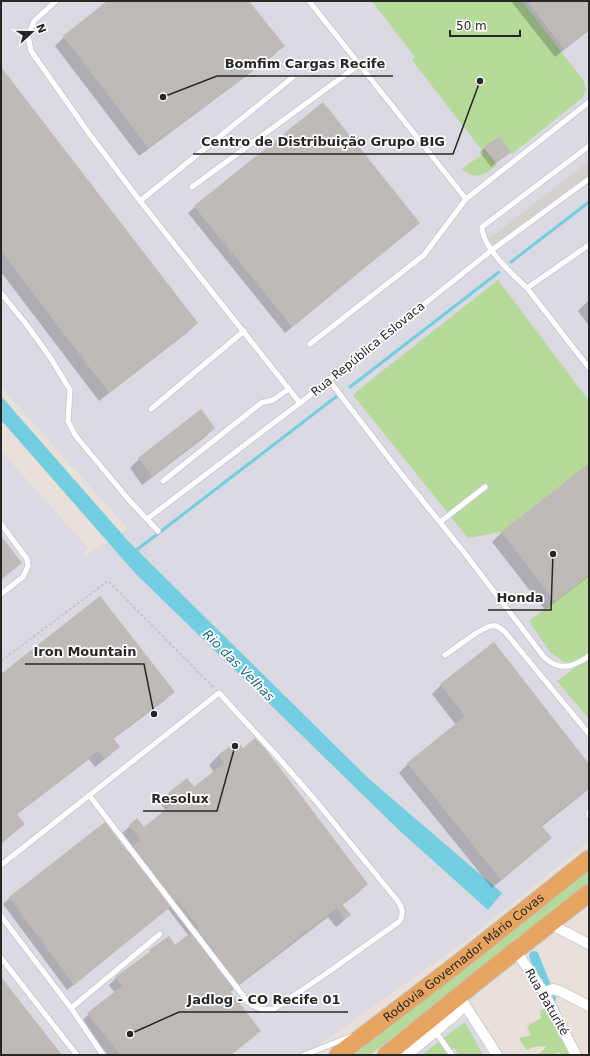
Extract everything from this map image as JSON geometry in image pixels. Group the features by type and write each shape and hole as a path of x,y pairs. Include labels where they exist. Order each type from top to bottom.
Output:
{"highway":[{"name":"Rodovia Governador Mário Covas","path":"338,1055 589,859"},
{"path":"386,1055 462,1000 516,951 589,893"}],"street":[{"path":"550,924 589,944"},
{"name":"Rua Baturité","path":"516,951 547,991 576,1055"},
{"path":"547,991 553,989 560,990 589,1006"},
{"path":"407,1055 435,1031 462,1000 497,1055"}],"lane":[{"path":"56,1 34,21 28,36 31,51 88,132 140,201 300,403"},
{"path":"309,1 466,199"},
{"path":"192,187 360,64"},
{"path":"140,201 293,77"},
{"path":"310,344 424,255 466,199 589,102"},
{"path":"589,146 482,227 482,232 492,250 527,288 589,368"},
{"name":"Rua República Eslovaca","path":"147,519 300,403 492,250 589,179"},
{"path":"527,288 589,245"},
{"path":"1,293 26,324 70,390 68,421 75,435 128,500 158,531"},
{"path":"151,409 244,331"},
{"path":"328,380 548,661 557,666 563,667 572,665 589,656"},
{"path":"163,481 261,403 273,400 289,389"},
{"path":"440,522 485,487"},
{"path":"1,524 27,559 28,566 23,577 1,594"},
{"path":"445,655 483,629 490,626 498,627 505,632 589,734"},
{"path":"1,865 219,693 316,801 396,899 402,907 403,914 400,921 274,1009 264,1010 256,1008 248,1002 89,796"},
{"path":"1,916 71,1008 103,1055"},
{"path":"71,1008 160,934"},
{"path":"1,958 77,1055"},
{"path":"304,1055 339,1040 369,1031"},
{"path":"435,1031 452,1055"}],"path":[{"path":"1,661 108,581 219,693"}],"shaded area":[{"path":"1,1 589,1 589,841 468,939 305,1055 1,1055 1,451 88,548 83,553 85,556 128,529 1,387"},
{"path":"589,161 589,177 498,245 486,241"},
{"path":"467,1015 483,1039 491,1055 417,1055"}],"green space":[{"path":"372,1 522,1 583,80 586,90 582,98 512,154 498,136 484,148 497,165 484,174 472,175 462,169 484,153 412,60 415,57"},
{"path":"498,280 589,401 589,463 501,532 468,538 353,395"},
{"path":"589,575 589,719 557,681 582,662 564,662 550,652 529,621"},
{"path":"589,868 589,885 370,1055 349,1055"},
{"path":"548,1007 561,1038 571,1055 560,1055 559,1052 552,1055 538,1055 547,1046 534,1047 527,1050 519,1038 531,1035 527,1026 541,1018 540,1011"},
{"path":"465,1022 483,1055 459,1055 454,1048 445,1055 422,1055 454,1030"}],"water":[{"path":"1,396 129,542 368,778 502,893 488,910 400,831 135,573 1,420"}],"building":[{"path":"107,1 249,1 285,46 148,148 63,36"},
{"path":"527,1 589,1 589,29 564,49"},
{"path":"1,67 198,323 109,393 1,251"},
{"path":"323,102 420,223 292,327 194,206"},
{"path":"499,136 511,152 496,163 484,147"},
{"path":"201,409 215,428 152,476 138,458"},
{"path":"589,463 589,575 555,602 501,532"},
{"path":"1,536 22,563 1,579"},
{"path":"100,596 175,692 113,738 120,747 104,759 98,751 17,814 25,824 1,843 1,674"},
{"path":"494,642 589,764 589,788 541,825 552,838 501,880 407,763 465,716 440,684"},
{"path":"255,738 268,752 368,884 342,904 351,915 345,919 337,908 239,984 197,928 198,927 178,901 176,902 133,845 140,840 129,825 137,818 144,827 175,802 168,793 187,778 194,787 224,763 218,755 237,741 243,748"},
{"path":"105,822 170,907 74,985 9,897"},
{"path":"190,933 233,989 230,991 261,1031 231,1055 120,1055 87,1013 122,986 115,977 150,952 149,950 169,936 175,945"},
{"path":"1,977 62,1055 1,1055"}],"waterway":[{"path":"511,262 589,202"},
{"path":"350,387 499,272"},
{"path":"134,552 337,396"},
{"name":"Rio das Velhas","path":"534,956 551,999"}],"place":[{"name":"Centro de Distribuição Grupo BIG","path":"480,81"},
{"name":"Bomfim Cargas Recife","path":"163,97"},
{"name":"Honda","path":"553,554"},
{"name":"Iron Mountain","path":"154,714"},
{"name":"Resolux","path":"235,746"},
{"name":"Jadlog - CO Recife 01","path":"130,1034"}]}
